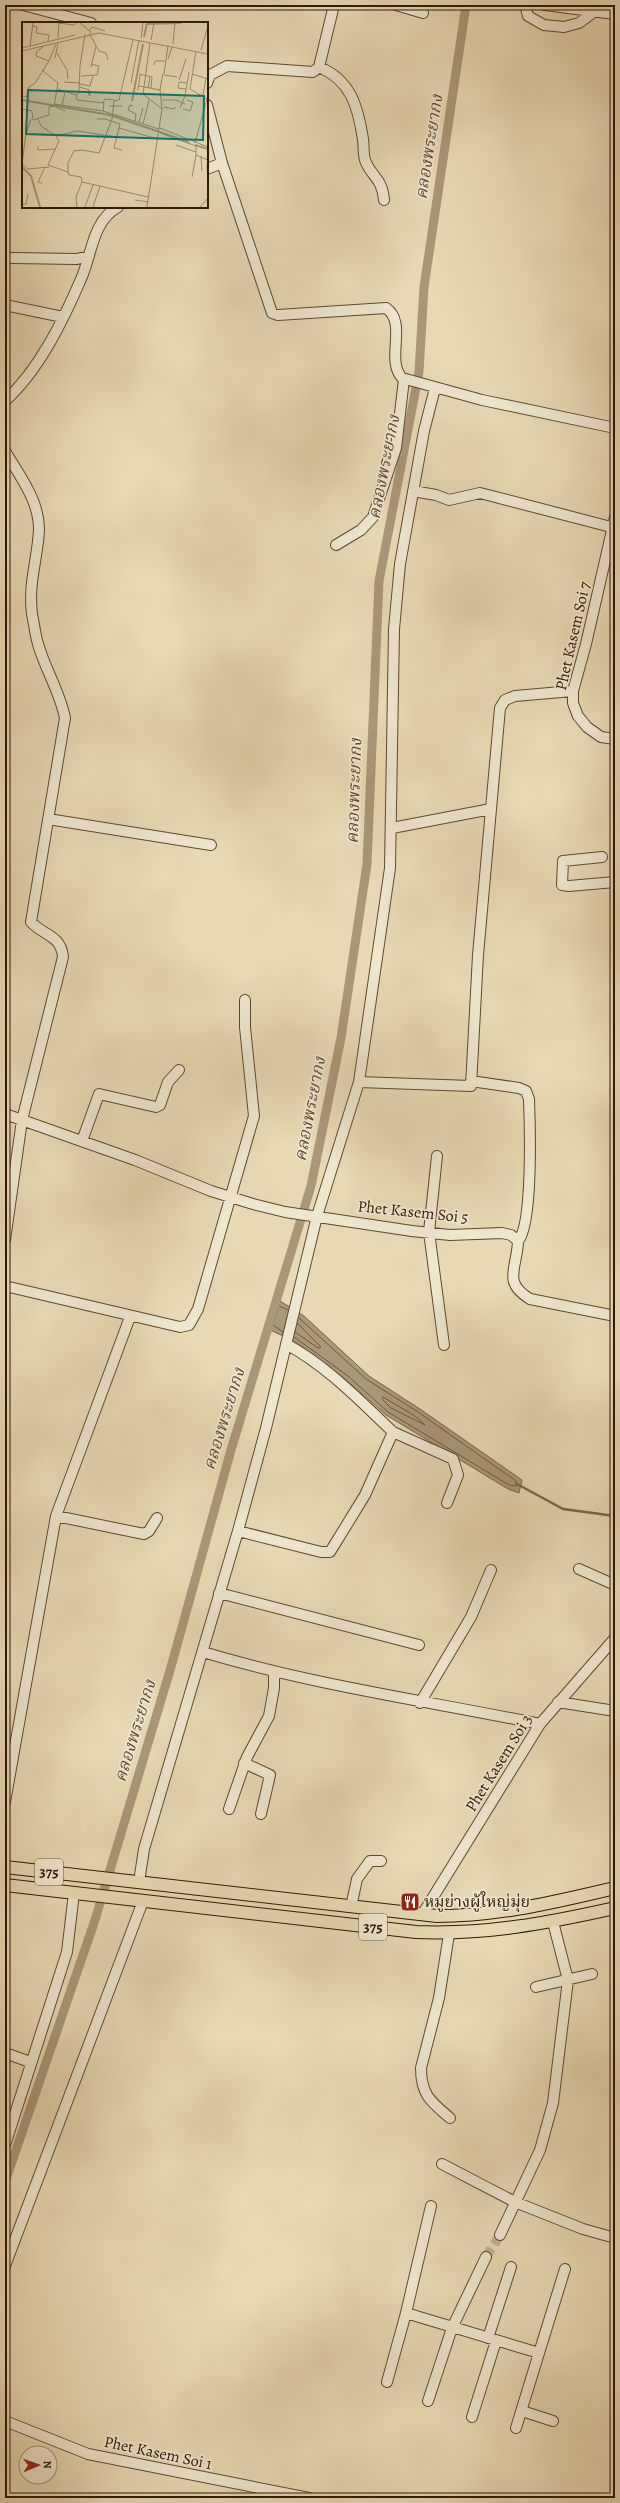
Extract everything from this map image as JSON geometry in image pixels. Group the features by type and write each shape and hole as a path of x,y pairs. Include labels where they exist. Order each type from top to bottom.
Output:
{"main road":[{"name":"375","path":"5,1867 422,1915 499,1913 615,1888"},
{"name":"375","path":"5,1884 130,1900 416,1932 449,1934 496,1931 553,1922 615,1908"}],"street":[{"path":"23,5 87,22"},
{"path":"208,80 210,75 218,69 227,66 307,73 313,72 319,67 334,5"},
{"path":"396,5 423,13"},
{"path":"525,5 528,16 544,25 572,26 594,12"},
{"path":"545,5 615,14"},
{"path":"208,65 218,69"},
{"path":"319,67 338,76 351,96 359,118 365,160 382,184 384,200"},
{"path":"208,110 222,163 272,313 278,315 386,308 392,312 396,320 397,372 406,380 615,428"},
{"path":"208,169 222,163"},
{"path":"5,401 38,360 63,317 82,278 100,223 117,208"},
{"path":"12,258 77,259 89,256"},
{"path":"5,305 63,317"},
{"path":"336,545 361,530 374,517 396,448 406,380"},
{"path":"137,1882 144,1849 238,1532 295,1308 315,1216 359,1082 387,895 392,828 394,629 400,564 432,387"},
{"path":"5,451 31,495 36,514 39,528 30,588 32,612 38,644 63,704 65,718 31,922 37,929 56,939 62,947 63,957 22,1120 5,1240"},
{"path":"413,490 450,500 480,493 611,527"},
{"name":"Phet Kasem Soi 7","path":"615,517 611,527 611,553 573,691 573,703 578,716 587,727 601,737 615,739"},
{"path":"359,1082 471,1086 478,955 500,708 505,700 515,696 573,691"},
{"path":"392,828 491,808"},
{"path":"48,819 211,845"},
{"path":"602,857 563,861 562,885 569,886 615,882"},
{"path":"5,1286 130,1317 180,1327 189,1324 198,1309 254,1116 245,1027 245,1000"},
{"path":"82,1141 99,1094 156,1106 160,1105 168,1082 179,1070"},
{"path":"471,1081 519,1088 526,1091 529,1099 528,1198 523,1236 518,1241 513,1280 518,1292 530,1299 615,1316"},
{"name":"Phet Kasem Soi 5","path":"5,1114 82,1141 211,1191 285,1212 450,1235 502,1233 511,1235 518,1241"},
{"path":"437,1156 429,1232 444,1345"},
{"path":"5,1802 56,1516 130,1317"},
{"path":"286,1344 325,1370 393,1432 453,1459 458,1476 447,1503"},
{"path":"238,1532 321,1552 330,1552 365,1495 393,1432"},
{"path":"56,1516 144,1534 149,1531 157,1518"},
{"path":"579,1569 615,1585"},
{"path":"420,1703 468,1623 491,1570"},
{"path":"219,1593 419,1646"},
{"name":"Phet Kasem Soi 3","path":"422,1915 540,1724 615,1638"},
{"path":"203,1652 274,1672 420,1703 479,1712 540,1724"},
{"path":"228,1810 244,1763 269,1716 274,1688 274,1672"},
{"path":"558,1702 615,1711"},
{"path":"244,1763 270,1775 261,1814"},
{"path":"351,1907 358,1875 370,1861 381,1861"},
{"path":"5,2144 30,2062 67,1952 74,1893"},
{"path":"5,2266 143,1901"},
{"path":"500,2235 540,2150 553,2103 568,1980 553,1922"},
{"path":"449,1934 439,1998 421,2068 421,2079 428,2100 450,2118"},
{"path":"536,1987 592,1974"},
{"path":"5,2053 30,2062"},
{"path":"442,2164 515,2202 583,2229 615,2238"},
{"path":"387,2382 406,2313 431,2206"},
{"path":"428,2401 452,2328 486,2257"},
{"path":"472,2417 511,2267"},
{"path":"516,2428 565,2269"},
{"path":"406,2313 539,2353"},
{"path":"522,2411 553,2421"},
{"name":"Phet Kasem Soi 1","path":"5,2421 88,2454 309,2498"}],"water":[{"path":"277,1299 304,1316 369,1376 420,1409 522,1480 519,1493 508,1489 386,1415 345,1379 296,1342 268,1329"}],"waterway":[{"name":"คลองพระยากง","path":"5,2182 95,1920 171,1667 231,1450 311,1186 341,1038 367,864 379,581 419,372 424,287 466,5"},
{"path":"517,1484 563,1509 615,1516"}],"tunnel":[{"path":"486,2257 500,2235"}],"place":[{"name":"หมูย่างผู้ใหญ่มุ่ย","path":"410,1902"}]}
